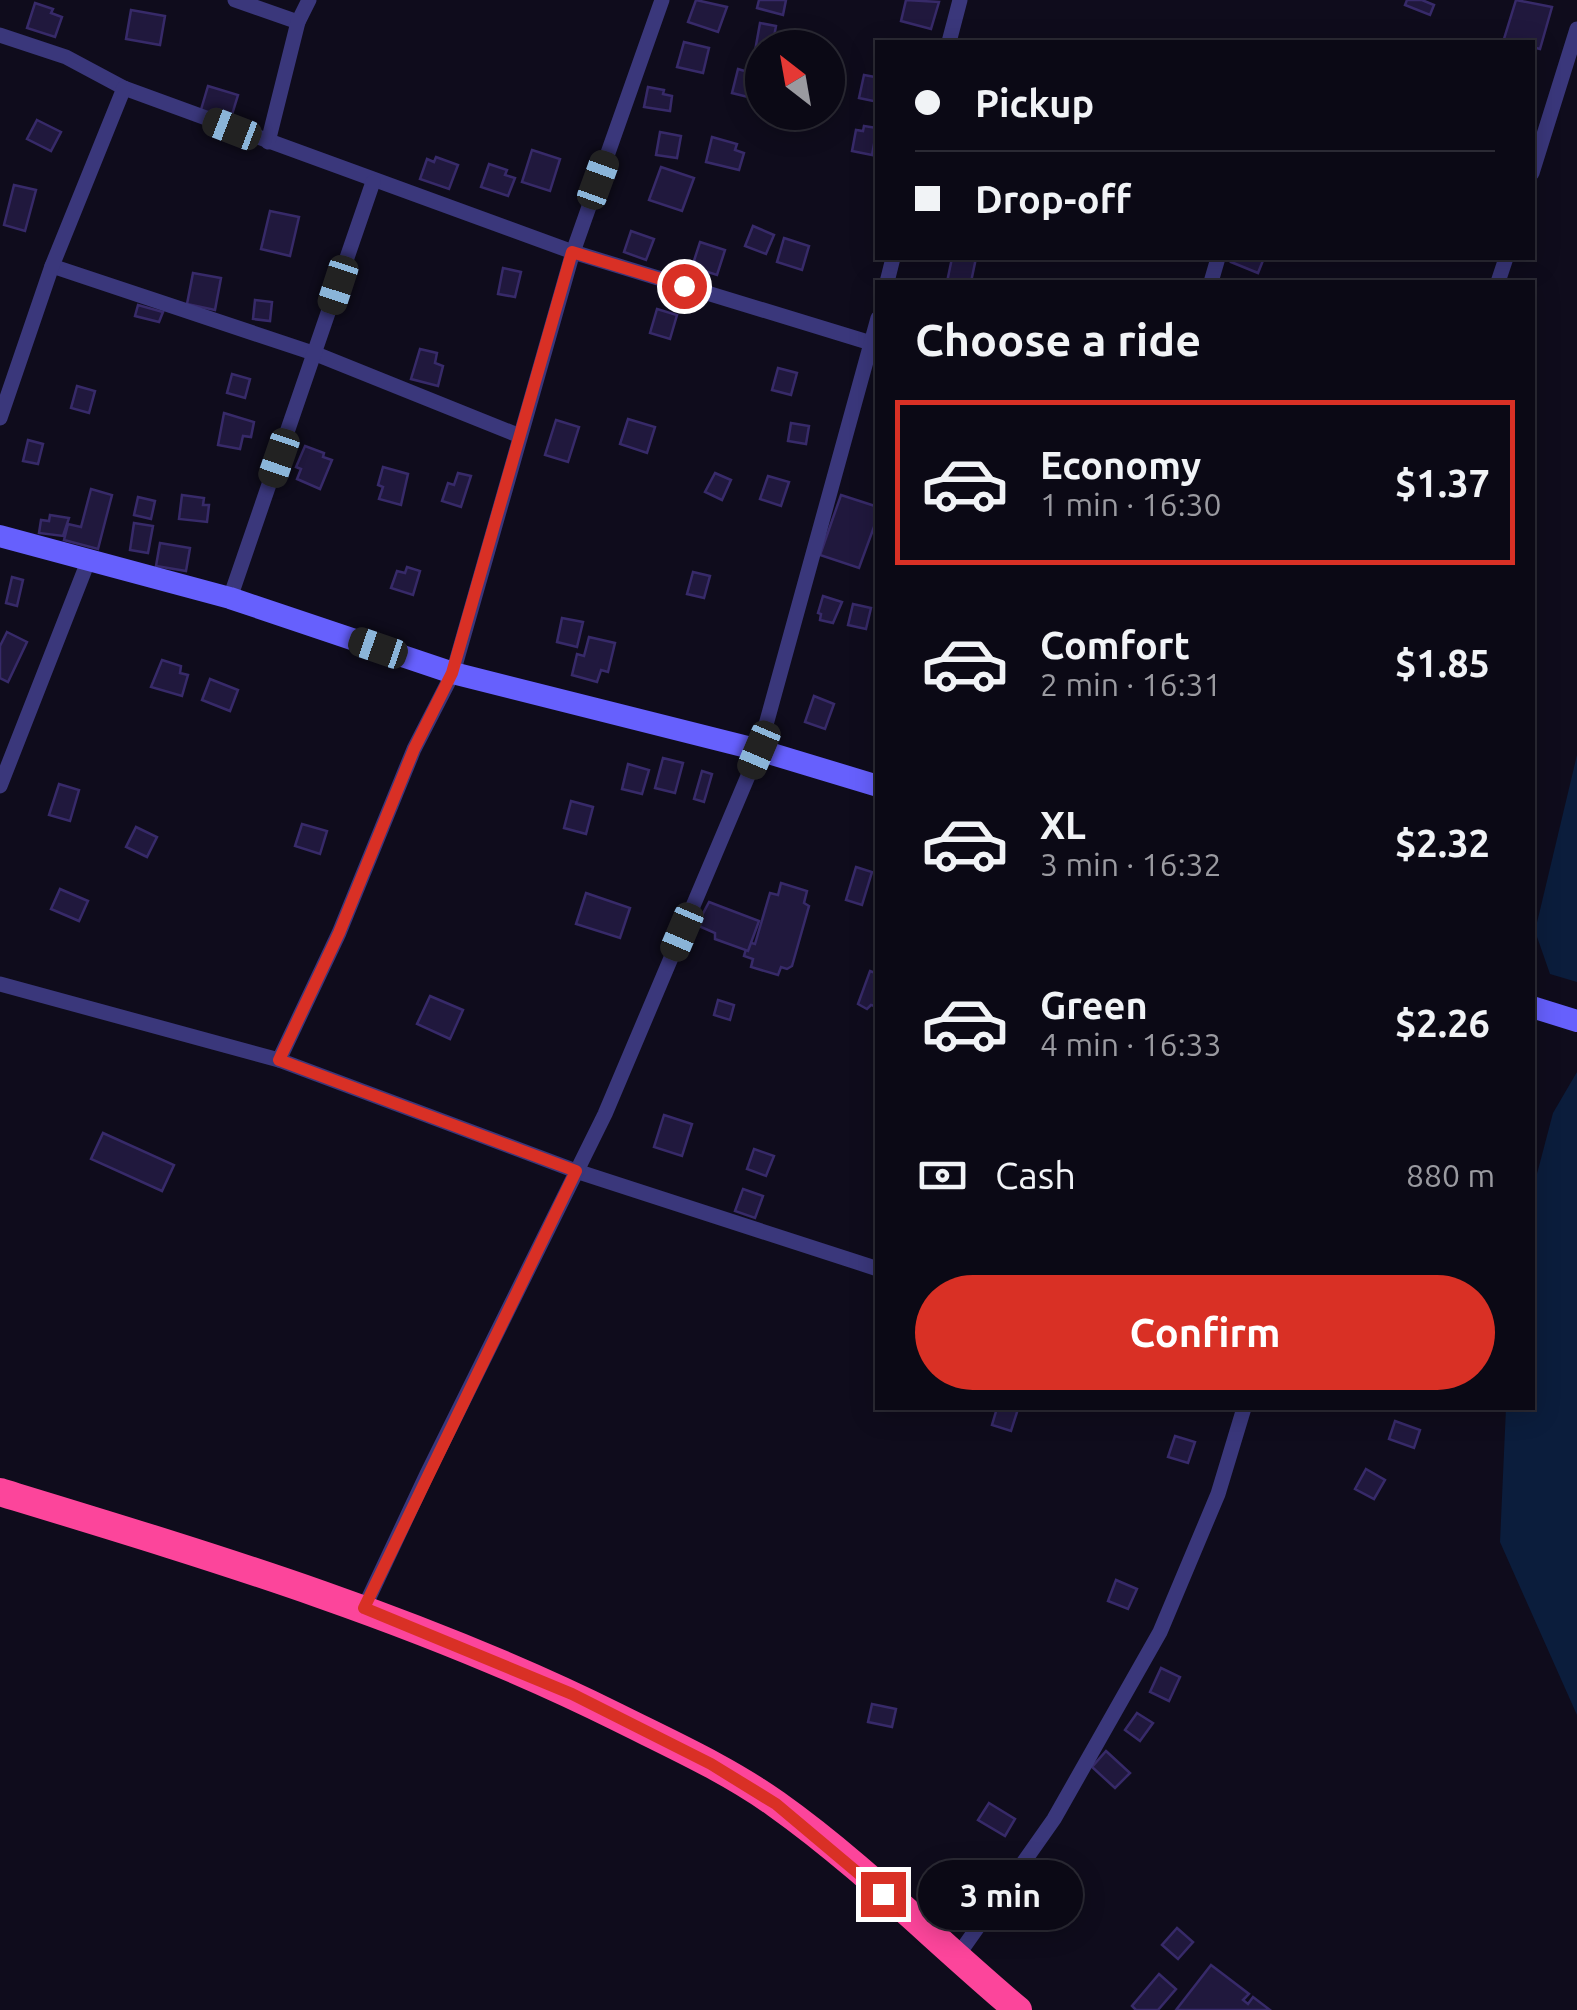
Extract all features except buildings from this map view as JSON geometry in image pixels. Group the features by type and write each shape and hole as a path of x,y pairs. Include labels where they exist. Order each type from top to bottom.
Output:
{"highway":[{"path":"0,1492 364,1608 572,1694 711,1764 776,1804 834,1850 1018,2010"}],"street":[{"path":"235,0 298,22"},
{"path":"268,142 298,22 308,0"},
{"path":"279,1060 339,933 414,749 452,673 572,252 662,0"},
{"path":"950,40 960,0"},
{"path":"1535,162 1577,29"},
{"path":"0,35 66,58 124,88 373,182 572,252 871,343"},
{"path":"0,418 52,266 124,88"},
{"path":"230,598 373,182"},
{"path":"52,266 316,354 520,436"},
{"path":"364,1608 605,1114 759,750 875,329"},
{"path":"0,536 230,598 452,673 759,750 875,785"},
{"path":"0,786 89,560"},
{"path":"0,984 279,1060 576,1171 875,1268"},
{"path":"1535,1008 1577,1021"},
{"path":"956,1958 1054,1818 1160,1632 1218,1494 1243,1410"}],"water":[{"path":"1577,755 1577,982 1550,974 1535,931"},
{"path":"1577,1072 1577,1715 1500,1542 1506,1410 1535,1410 1535,1181 1553,1113"}],"route":[{"path":"684,286 572,252 452,673 414,749 339,933 279,1060 576,1171 364,1608 572,1694 711,1764 776,1804 883,1894"}]}
